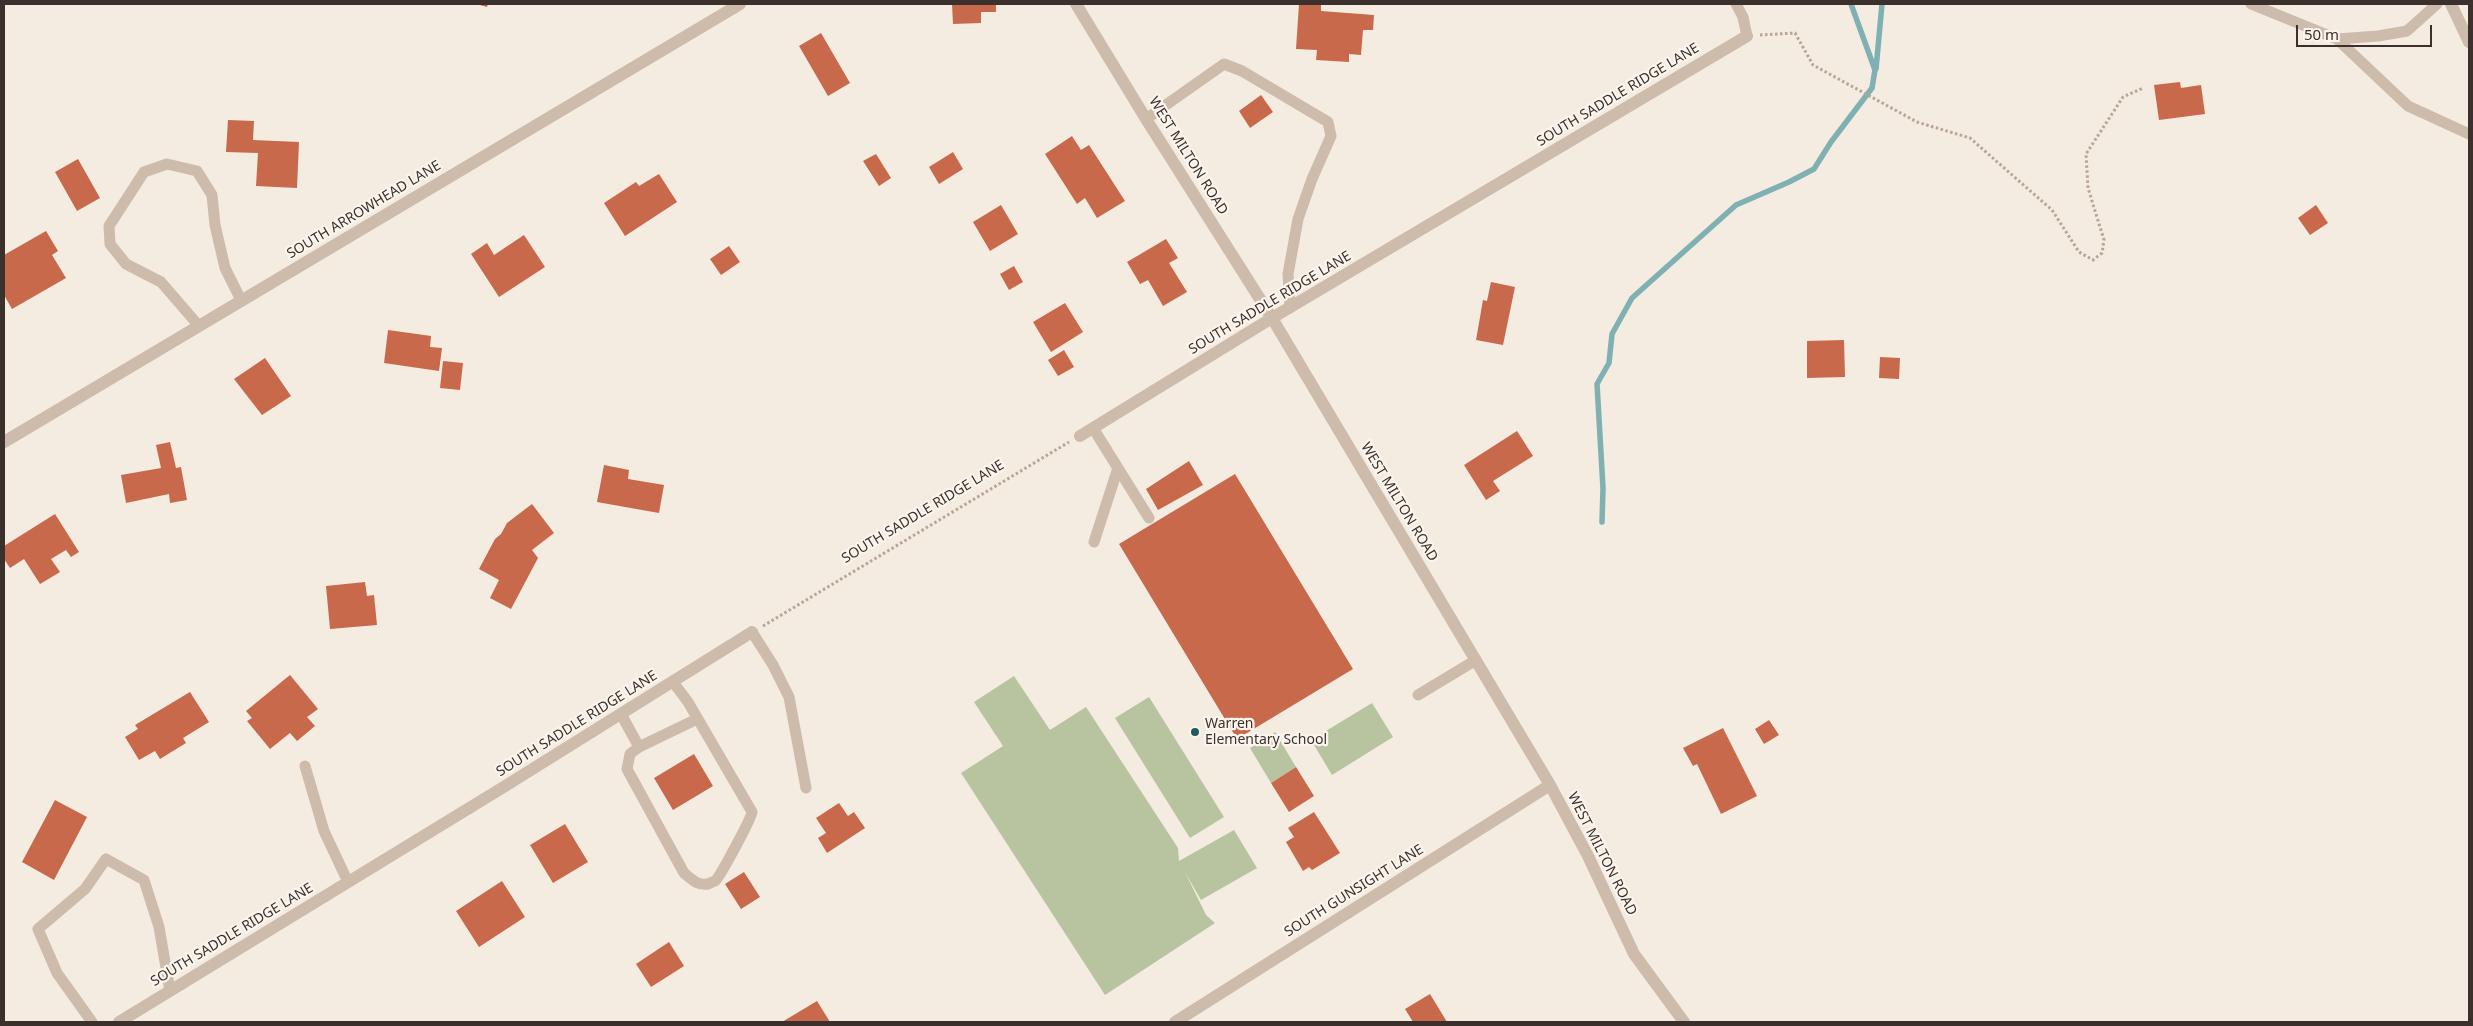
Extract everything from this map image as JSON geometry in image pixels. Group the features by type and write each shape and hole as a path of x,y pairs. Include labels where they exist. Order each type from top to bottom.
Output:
{"street":[{"name":"SOUTH ARROWHEAD LANE","path":"4,442 740,4"},
{"name":"WEST MILTON ROAD","path":"1076,4 1146,119 1272,318 1550,785 1588,856 1634,954 1684,1022"},
{"path":"2451,4 2469,42"},
{"name":"SOUTH SADDLE RIDGE LANE","path":"1080,436 1272,318 1747,36"},
{"name":"SOUTH SADDLE RIDGE LANE","path":"119,1022 752,632"},
{"name":"SOUTH GUNSIGHT LANE","path":"1175,1022 1550,785"}],"lane":[{"path":"1736,4 1744,17 1747,36"},
{"path":"2251,4 2337,39 2408,106 2469,134"},
{"path":"2337,39 2378,36 2407,30 2437,4"},
{"path":"1146,119 1224,64 1242,70 1328,122 1331,136 1312,179 1298,219 1288,274 1290,308"},
{"path":"199,326 161,282 126,264 110,244 109,226 144,172 167,164 197,171 212,195 215,225 225,268 241,300"},
{"path":"1093,428 1149,518"},
{"path":"1094,542 1118,468"},
{"path":"752,632 773,664 789,697 806,788"},
{"path":"1418,695 1476,660"},
{"path":"673,682 697,719 752,812 751,819 715,882 708,884 698,884 684,873 627,769 630,754 697,719"},
{"path":"621,714 639,748"},
{"path":"305,766 324,831 348,882"},
{"path":"92,1022 57,973 38,930 85,889 106,859 144,880 159,927 170,991"}],"path":[{"path":"1747,36 1795,33 1813,66 1917,122 1970,138 2052,210 2079,252 2093,260 2102,253 2104,240 2088,188 2086,154 2123,97 2143,88"},
{"name":"SOUTH SADDLE RIDGE LANE","path":"752,632 1080,436"}],"green space":[{"path":"1014,676 1050,730 1086,707 1178,848 1179,861 1234,830 1257,868 1201,900 1185,872 1206,915 1215,923 1105,995 961,773 1003,746 974,702"},
{"path":"1149,697 1224,817 1190,838 1115,718"},
{"path":"1372,703 1393,737 1332,775 1311,740"},
{"path":"1275,732 1296,767 1271,783 1250,748"}],"building":[{"path":"476,4 488,4 487,7"},
{"path":"952,4 996,4 996,12 981,12 981,23 953,24"},
{"path":"1299,4 1321,4 1321,11 1374,15 1373,30 1363,30 1361,55 1349,54 1349,62 1316,60 1317,50 1296,49"},
{"path":"821,33 850,83 828,96 799,46"},
{"path":"2180,82 2181,88 2201,85 2205,114 2159,120 2154,85"},
{"path":"1261,95 1273,112 1250,128 1239,111"},
{"path":"228,120 254,121 253,140 299,142 297,188 256,186 258,153 226,152"},
{"path":"1072,136 1081,150 1089,145 1125,201 1097,218 1085,198 1077,204 1045,154"},
{"path":"953,152 963,169 939,184 929,167"},
{"path":"876,154 891,178 879,186 863,161"},
{"path":"78,159 100,198 77,211 55,172"},
{"path":"659,174 677,202 625,236 604,203 636,182 639,186"},
{"path":"1001,205 1018,234 990,251 973,222"},
{"path":"2316,205 2328,223 2310,235 2298,218"},
{"path":"46,231 58,251 52,255 66,278 12,309 4,295 4,255"},
{"path":"524,235 545,267 499,297 471,254 487,243 494,255"},
{"path":"1166,239 1178,258 1169,263 1187,292 1163,306 1148,280 1140,284 1127,262"},
{"path":"729,246 740,262 721,275 710,259"},
{"path":"1014,266 1023,282 1009,290 1000,274"},
{"path":"1491,282 1515,287 1503,345 1476,340 1483,300 1487,301"},
{"path":"1065,303 1083,332 1051,352 1033,322"},
{"path":"388,330 431,336 430,347 442,348 439,371 384,363"},
{"path":"1844,340 1845,377 1807,378 1807,341"},
{"path":"1064,350 1074,367 1058,376 1048,360"},
{"path":"1880,357 1900,358 1899,379 1879,378"},
{"path":"265,358 291,396 262,415 234,379"},
{"path":"443,361 463,363 460,390 440,388"},
{"path":"1517,431 1533,456 1493,481 1500,491 1486,500 1464,465"},
{"path":"170,442 176,468 181,467 187,500 170,503 169,494 126,503 121,475 161,468 156,445"},
{"path":"1189,461 1203,485 1158,510 1146,489"},
{"path":"604,465 629,470 628,479 664,485 659,513 597,502"},
{"path":"1235,474 1353,669 1237,739 1119,544"},
{"path":"532,504 554,533 532,550 538,558 511,609 490,598 499,580 479,569 495,539 501,534 507,523"},
{"path":"55,514 79,552 71,557 66,550 51,559 60,572 40,584 24,559 10,568 4,559 4,546"},
{"path":"365,582 367,596 374,595 377,625 330,629 326,586"},
{"path":"290,675 318,709 307,717 315,726 297,741 290,733 270,749 247,721 252,718 246,711"},
{"path":"190,692 209,722 183,738 186,743 160,759 155,751 139,760 125,737 138,729 135,725"},
{"path":"1769,720 1779,735 1764,744 1755,729"},
{"path":"1723,728 1757,796 1721,814 1697,764 1693,766 1683,748"},
{"path":"694,754 713,786 673,810 654,778"},
{"path":"1296,767 1314,796 1289,812 1271,783"},
{"path":"55,800 87,817 54,880 22,862"},
{"path":"839,803 848,816 854,812 865,828 827,853 818,838 826,833 816,818"},
{"path":"1314,812 1340,853 1312,870 1309,867 1303,871 1286,842 1294,837 1288,828"},
{"path":"565,824 588,862 553,883 530,845"},
{"path":"744,872 760,897 741,909 725,884"},
{"path":"502,881 525,917 479,947 456,911"},
{"path":"669,942 684,966 651,987 636,964"},
{"path":"1430,994 1447,1022 1413,1022 1405,1009"},
{"path":"817,1001 830,1022 782,1022"}],"waterway":[{"path":"1602,522 1603,488 1597,384 1609,363 1612,334 1632,298 1736,205 1814,169 1831,142 1872,88 1875,70 1851,4"},
{"path":"1876,69 1882,4"}],"place":[{"name":"Warren Elementary School","path":"1195,732"}]}
